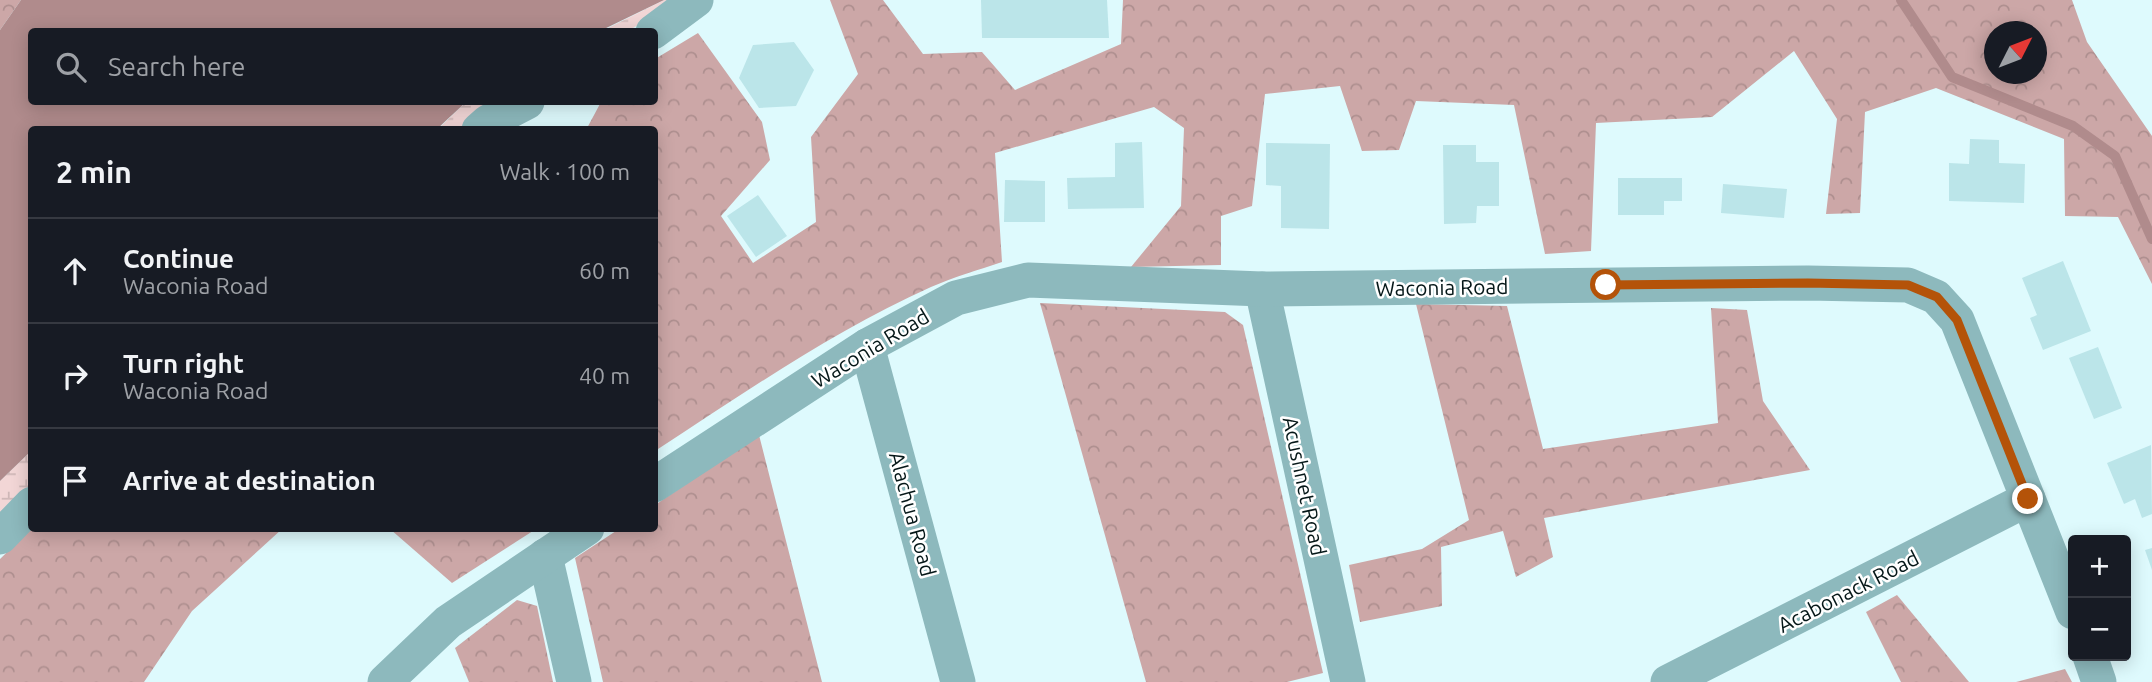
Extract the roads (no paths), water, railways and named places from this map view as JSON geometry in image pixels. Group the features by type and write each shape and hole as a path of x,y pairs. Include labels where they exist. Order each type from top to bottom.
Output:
{"street":[{"path":"658,28 696,0"},
{"path":"484,126 521,105"},
{"name":"Waconia Road","path":"658,482 867,346 956,298 1028,280 1262,289 1794,283 1908,285 1937,297 1957,320 2068,599"},
{"name":"Acushnet Road","path":"1262,289 1348,682"},
{"name":"Alachua Road","path":"867,346 958,682"},
{"name":"Acabonack Road","path":"1668,682 2028,499"},
{"path":"0,537 28,508"},
{"path":"385,682 448,622 581,532"},
{"path":"545,556 574,682"},
{"path":"2092,661 2099,682"}],"waterway":[{"path":"1901,0 1952,77 2073,126 2115,156 2152,239"}]}
